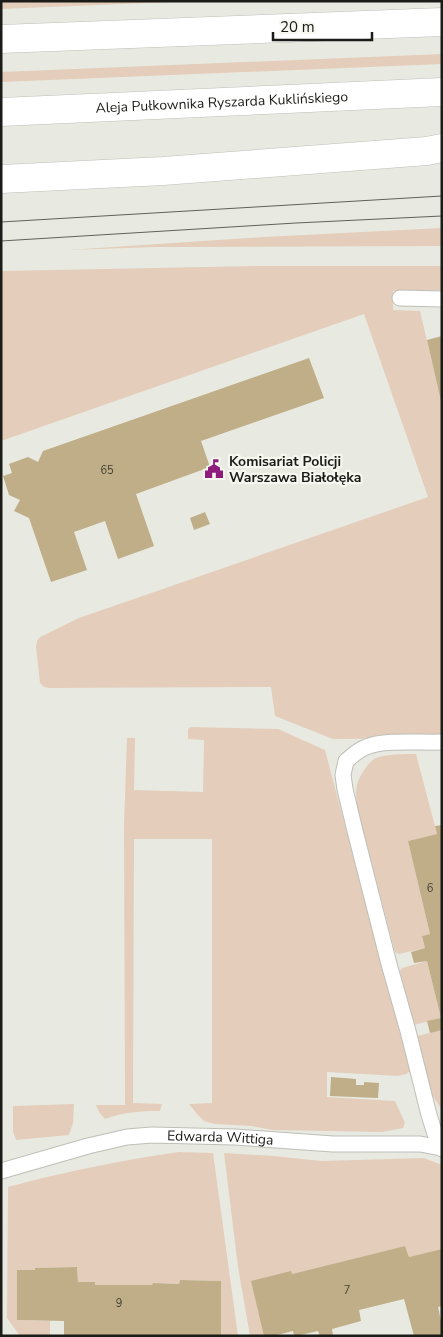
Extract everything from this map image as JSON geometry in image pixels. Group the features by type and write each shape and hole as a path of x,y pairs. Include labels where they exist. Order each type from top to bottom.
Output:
{"main road":[{"path":"1,40 442,22"},
{"name":"Aleja Pułkownika Ryszarda Kuklińskiego","path":"1,112 442,92"},
{"path":"1,178 163,171 442,148"}],"lane":[{"path":"400,298 442,299"},
{"path":"441,1148 427,1107 379,926 345,789 344,775 346,761 367,747 385,743 442,742"},
{"name":"Edwarda Wittiga","path":"1,1171 88,1146 152,1135 235,1137 333,1144 420,1144 441,1148"}],"shaded area":[{"path":"1,1 196,1 1,9"},
{"path":"442,54 442,64 1,82 1,72"},
{"path":"442,228 442,246 156,247 68,250 264,237"},
{"path":"260,266 442,266 442,290 393,291 393,310 420,311 442,404 442,738 333,739 275,716 271,687 49,688 44,687 40,683 37,641 40,637 79,618 428,497 364,314 1,441 1,271"},
{"path":"191,727 278,729 325,750 410,1071 398,1076 327,1072 327,1097 395,1101 405,1123 403,1128 382,1132 273,1130 251,1126 215,1124 204,1121 189,1104 212,1103 212,839 134,839 133,1103 162,1104 160,1111 132,1112 105,1119 99,1112 96,1105 125,1105 124,826 127,738 135,738 134,790 203,792 204,740 188,739 188,729"},
{"path":"416,754 437,834 408,841 430,934 422,936 425,948 399,954 395,952 360,818 356,793 361,775 368,764 374,759 390,755"},
{"path":"427,961 441,1018 414,1025 400,971 402,968"},
{"path":"442,1030 442,1109 427,1084 417,1036"},
{"path":"74,1104 73,1123 69,1135 16,1140 13,1132 13,1106"},
{"path":"179,1152 213,1153 238,1336 221,1336 221,1281 180,1280 179,1284 95,1285 95,1282 78,1282 77,1267 17,1270 17,1320 50,1321 50,1336 20,1336 7,1318 8,1187 93,1167"},
{"path":"224,1153 321,1161 424,1158 442,1165 442,1249 409,1257 405,1246 292,1274 291,1272 264,1336 250,1336 238,1267"}],"building":[{"path":"442,336 442,400 441,401 427,340"},
{"path":"309,358 324,398 201,441 210,467 136,494 154,546 118,559 105,521 74,532 87,570 51,582 29,518 14,511 20,500 9,495 3,476 12,473 9,464 28,457 38,462 43,451"},
{"path":"205,512 210,524 194,530 190,518"},
{"path":"442,825 442,1030 430,1033 427,1021 441,1018 427,961 414,963 411,952 425,948 422,936 430,934 408,841 437,834 435,826"},
{"path":"331,1077 356,1079 356,1085 364,1085 364,1082 379,1083 378,1098 330,1096"},
{"path":"405,1246 409,1257 442,1249 442,1306 438,1307 442,1325 442,1336 414,1336 404,1299 359,1310 361,1321 332,1329 333,1336 320,1336 318,1331 294,1336 293,1331 273,1336 264,1336 251,1281 291,1271 292,1274"},
{"path":"77,1267 78,1282 95,1282 95,1285 179,1284 180,1280 221,1281 221,1336 64,1336 64,1321 17,1320 17,1270"}],"tram line":[{"path":"1,222 442,196"},
{"path":"1,241 442,216"}],"place":[{"name":"Komisariat Policji Warszawa Białołęka","path":"214,469"}]}
